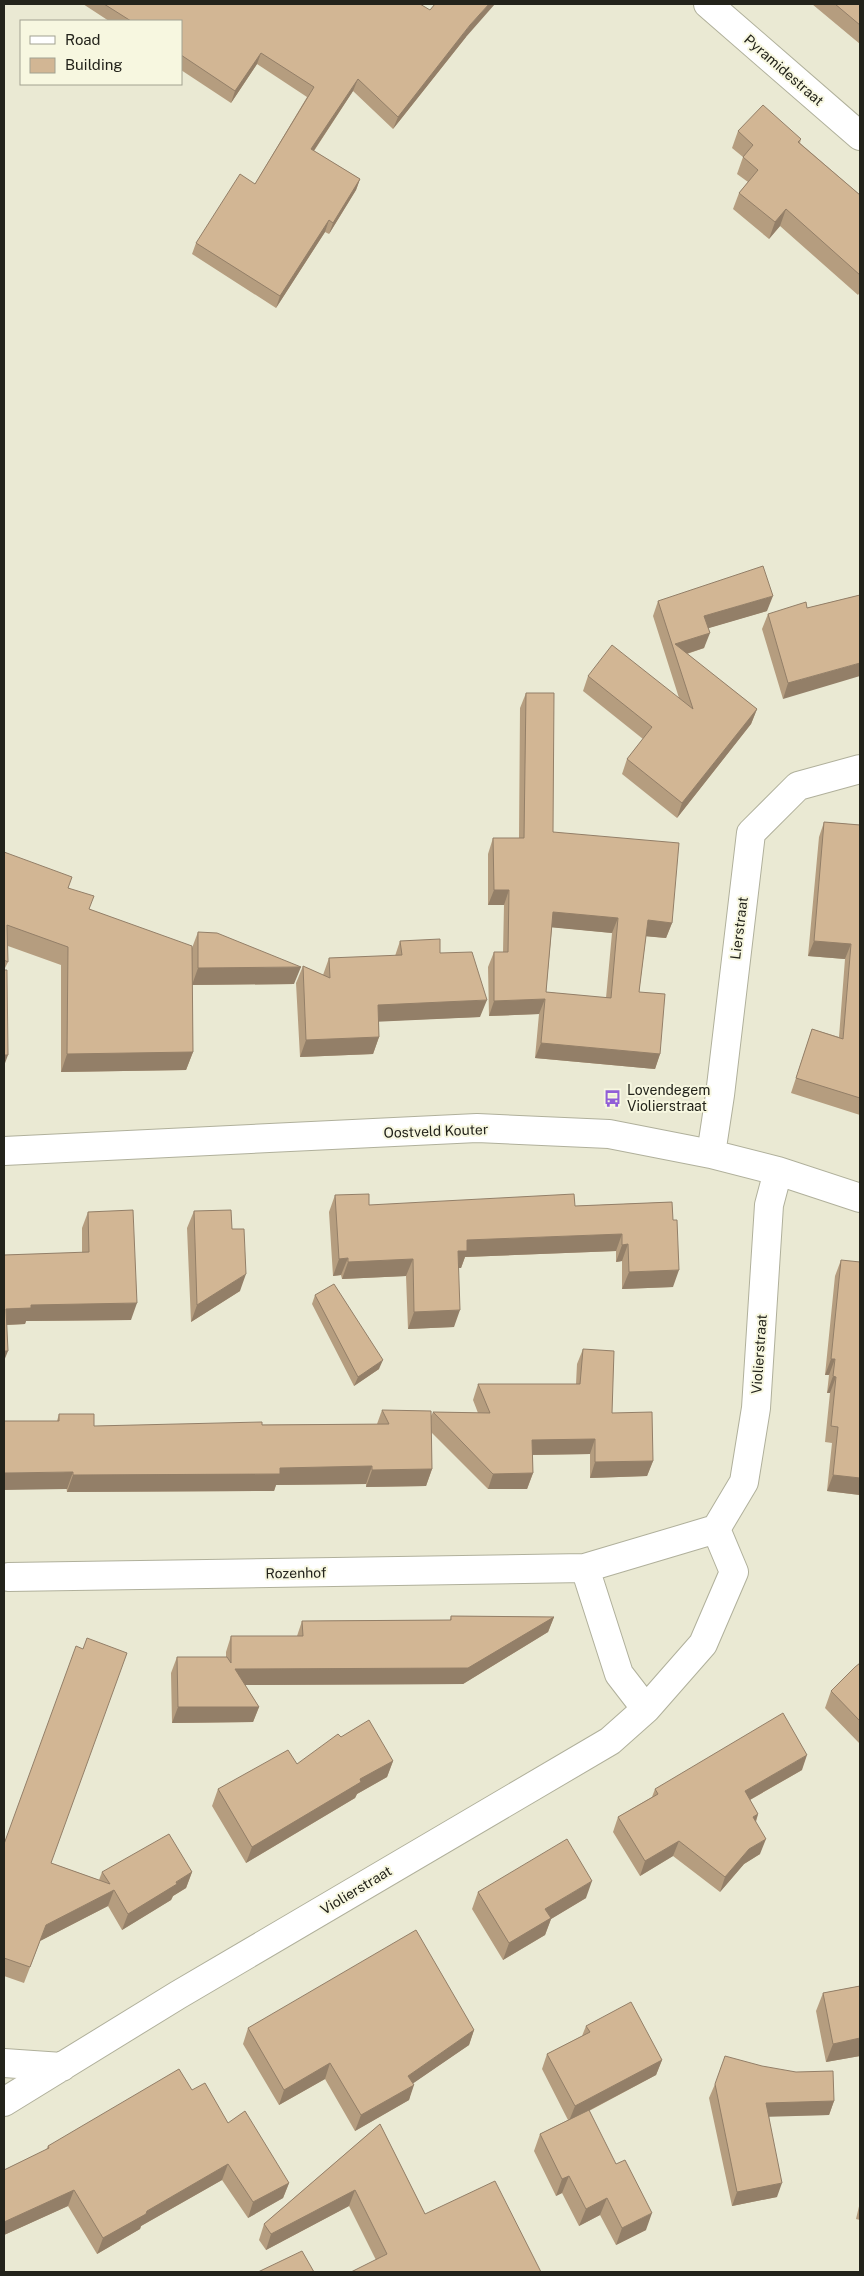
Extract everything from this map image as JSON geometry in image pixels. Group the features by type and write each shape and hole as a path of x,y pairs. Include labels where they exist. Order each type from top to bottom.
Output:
{"street":[{"name":"Pyramidestraat","path":"708,4 860,136"},
{"name":"Lierstraat","path":"711,1154 720,1095 751,833 798,786 860,769"},
{"name":"Oostveld Kouter","path":"4,1151 477,1128 609,1134 711,1154 778,1171 860,1198"},
{"name":"Violierstraat","path":"4,2102 178,1996 610,1740 646,1709 703,1644 734,1572 716,1530 744,1482 756,1408 769,1205 778,1171"},
{"name":"Rozenhof","path":"5,1581 585,1568 716,1530"},
{"path":"585,1568 619,1674 646,1709"},
{"path":"4,2063 62,2067"}],"building":[{"path":"104,4 420,4 430,10 435,4 489,4 470,25 398,117 358,79 311,149 360,179 333,223 329,220 280,296 196,243 240,174 255,184 314,87 261,53 235,91 182,56 182,20 129,20"},
{"path":"835,4 860,4 860,25"},
{"path":"763,105 801,139 798,142 860,195 860,275 786,209 775,222 739,193 758,170 743,157 753,145 738,131"},
{"path":"763,566 773,596 704,616 710,633 675,644 757,709 682,803 627,759 652,727 588,676 612,645 693,709 658,601"},
{"path":"860,595 860,663 788,683 768,614 806,602 807,608"},
{"path":"526,693 554,693 553,832 679,843 672,923 648,920 639,992 665,994 660,1054 541,1043 545,999 494,1001 494,952 508,952 509,890 494,890 493,838 524,838","holes":["553,912 618,918 611,998 546,992"]},
{"path":"824,822 860,825 860,1098 796,1078 812,1029 843,1039 851,944 814,941"},
{"path":"4,852 72,877 68,888 94,896 89,909 192,946 193,1052 67,1054 68,947 7,925 8,962 4,960"},
{"path":"198,932 217,933 301,967 198,968"},
{"path":"440,939 440,953 472,952 487,1000 378,1005 379,1037 306,1040 303,966 330,978 329,958 402,955 400,941"},
{"path":"4,970 7,970 8,1055 4,1055"},
{"path":"369,1194 369,1205 574,1194 575,1206 672,1202 673,1220 677,1220 679,1270 629,1272 628,1244 622,1245 622,1234 467,1240 467,1251 458,1251 460,1310 414,1312 413,1259 348,1262 348,1258 339,1259 335,1195"},
{"path":"133,1210 137,1303 31,1305 31,1308 6,1309 8,1351 4,1351 4,1255 89,1252 88,1212"},
{"path":"231,1210 232,1229 244,1229 246,1274 197,1305 194,1211"},
{"path":"841,1260 860,1262 860,1478 833,1475 838,1427 831,1426 836,1377 833,1376 835,1359 831,1359"},
{"path":"334,1284 383,1360 358,1377 315,1295"},
{"path":"583,1349 614,1351 612,1413 652,1412 653,1461 595,1462 595,1439 532,1440 533,1473 493,1474 433,1412 490,1413 478,1384 580,1384"},
{"path":"382,1410 431,1411 432,1469 372,1470 372,1466 280,1468 280,1474 73,1475 73,1472 4,1473 4,1421 59,1421 59,1414 94,1414 94,1426 262,1422 262,1425 389,1424"},
{"path":"451,1616 554,1617 468,1668 235,1669 259,1707 178,1707 177,1657 227,1657 231,1663 231,1636 303,1636 302,1621 451,1620"},
{"path":"87,1638 127,1653 51,1863 110,1884 102,1872 169,1834 192,1872 176,1882 177,1884 128,1914 114,1890 46,1925 30,1967 4,1958 4,1844 76,1646 83,1649"},
{"path":"860,1663 860,1721 831,1691"},
{"path":"783,1713 807,1755 745,1791 758,1814 753,1817 766,1839 749,1849 725,1877 679,1841 645,1861 618,1817 658,1794 655,1789"},
{"path":"369,1720 393,1761 360,1779 361,1782 252,1847 218,1789 288,1750 297,1764 338,1734 341,1737"},
{"path":"567,1839 592,1881 545,1909 551,1918 509,1943 478,1892"},
{"path":"416,1930 474,2030 408,2076 414,2085 361,2115 330,2063 284,2090 248,2028"},
{"path":"860,1986 860,2038 833,2044 823,1993"},
{"path":"631,2002 662,2060 575,2106 547,2054 590,2032 586,2026"},
{"path":"725,2056 762,2066 796,2072 833,2071 834,2101 766,2103 782,2183 737,2192 715,2084"},
{"path":"179,2069 192,2090 205,2083 228,2123 245,2111 289,2183 253,2202 228,2164 103,2238 74,2190 4,2222 4,2170 49,2148 48,2146"},
{"path":"589,2110 616,2164 625,2160 652,2213 622,2228 607,2198 586,2209 569,2176 562,2179 540,2134"},
{"path":"380,2124 425,2214 495,2181 541,2272 351,2272 387,2254 355,2190 271,2234 264,2224"},
{"path":"302,2251 314,2272 258,2272"}],"place":[{"name":"Lovendegem Violierstraat","path":"613,1098"}]}
